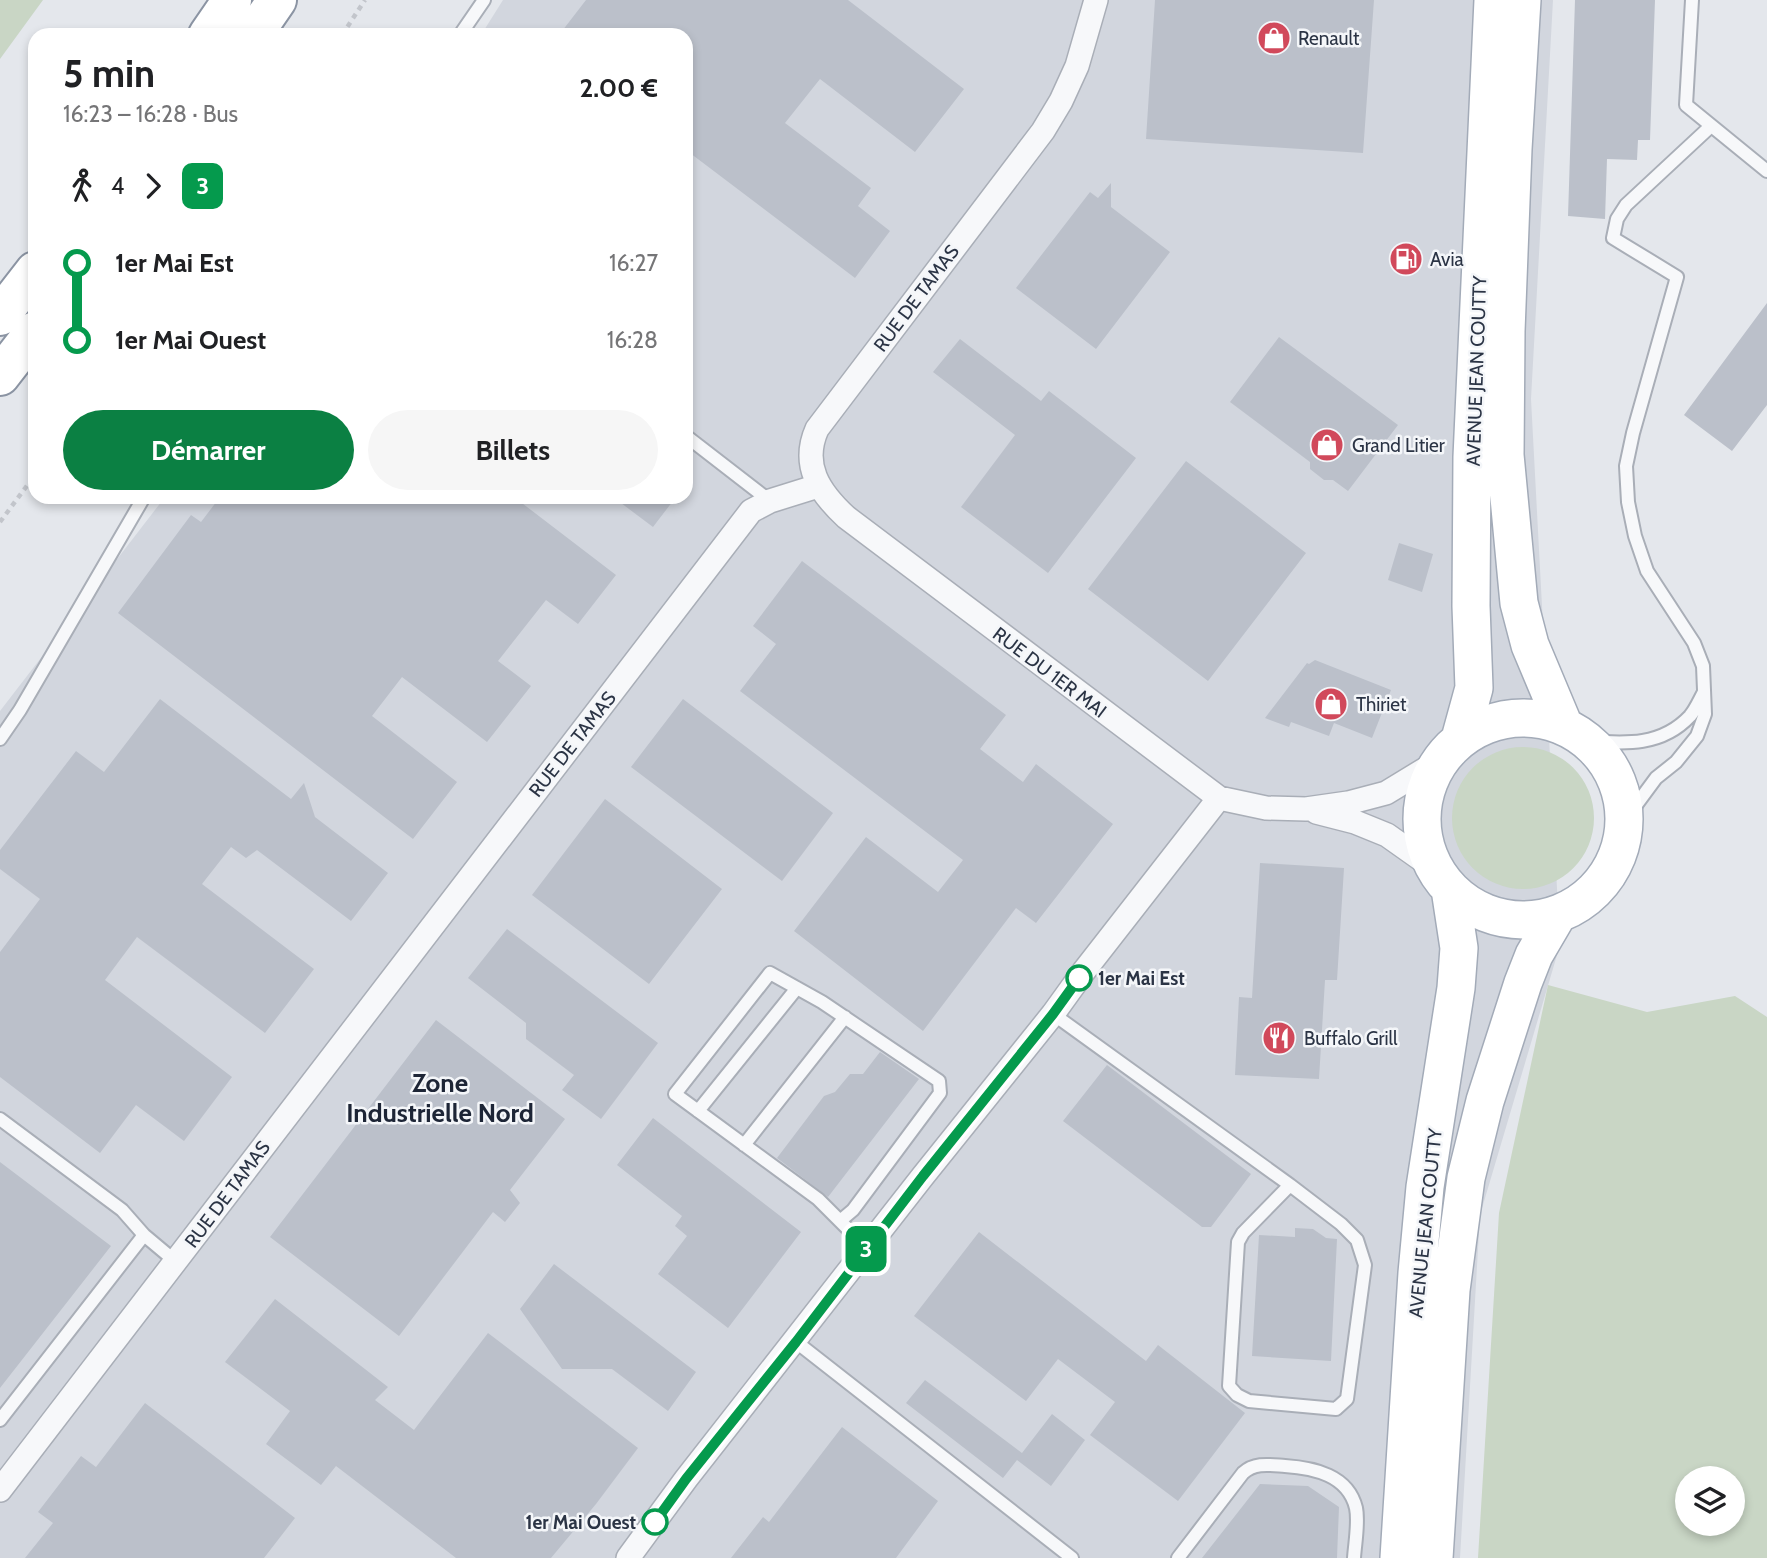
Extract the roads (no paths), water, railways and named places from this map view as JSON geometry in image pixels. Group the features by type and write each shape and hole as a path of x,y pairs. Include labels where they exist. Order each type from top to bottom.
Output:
{"highway":[{"path":"213,28 232,0"},
{"path":"258,28 277,0"},
{"path":"0,316 28,280"},
{"path":"0,376 28,340"}],"main road":[{"name":"AVENUE JEAN COUTTY","path":"1451,749 1474,688 1471,606 1472,457 1493,0"},
{"name":"AVENUE JEAN COUTTY","path":"1522,0 1512,162 1506,331 1506,455 1519,603 1530,645 1576,733"},
{"path":"1510,718 1538,718 1576,733 1609,763 1621,791 1625,820 1620,851 1606,878 1585,900 1558,914 1529,920 1500,918 1473,907 1443,879 1424,842 1422,813 1428,784 1451,749 1484,726 1510,718"},
{"name":"AVENUE JEAN COUTTY","path":"1399,1558 1415,1299 1425,1187 1456,988 1459,948 1443,879"},
{"name":"AVENUE JEAN COUTTY","path":"1434,1558 1451,1290 1466,1178 1485,1101 1523,984 1534,955 1558,914"}],"street":[{"name":"RUE DE TAMAS","path":"0,1490 751,511 770,501 818,485 811,462 810,443 817,429 1043,131 1077,66 1096,0"},
{"name":"RUE DU 1ER MAI","path":"818,485 830,502 846,517 1219,798 1266,807 1306,809 1348,803 1386,793 1451,749"},
{"path":"628,1558 686,1479 1053,1014 1219,798"},
{"name":"RUE DU 1ER MAI","path":"1306,809 1355,822 1387,835 1443,879"}],"lane":[{"path":"465,28 484,0"},
{"path":"1692,0 1686,105 1767,171"},
{"path":"1625,820 1656,778 1676,762 1697,736 1705,713 1705,688 1703,666 1694,643 1647,572 1635,536 1628,502 1626,466 1633,433 1677,277 1613,238 1617,219 1626,205 1712,126"},
{"path":"693,441 770,501"},
{"path":"0,739 20,710 140,504"},
{"path":"1576,733 1639,743 1661,736 1692,715 1705,688"},
{"path":"840,1221 853,1210 940,1093 939,1081 845,1017 770,973 675,1094 818,1199 840,1221 852,1233 871,1243"},
{"path":"698,1111 797,988"},
{"path":"1053,1014 1290,1185 1357,1240 1365,1265 1347,1399 1336,1409 1250,1401 1237,1395 1229,1387 1238,1242 1243,1233 1290,1185"},
{"path":"744,1145 845,1017"},
{"path":"0,1119 122,1210 144,1235 175,1261"},
{"path":"0,1420 144,1235"},
{"path":"796,1342 1072,1558"},
{"path":"1178,1558 1243,1473 1261,1465 1310,1468 1325,1472 1338,1481 1349,1493 1356,1509 1354,1558"}],"place":[{"name":"Renault","path":"1274,38"},
{"name":"Avia","path":"1406,259"},
{"name":"Grand Litier","path":"1327,445"},
{"name":"Thiriet","path":"1331,704"},
{"name":"1er Mai Est","path":"1079,978"},
{"name":"Buffalo Grill","path":"1279,1038"},
{"name":"1er Mai Ouest","path":"655,1522"}],"district":[{"name":"Zone Industrielle Nord","path":"440,1098"}]}
